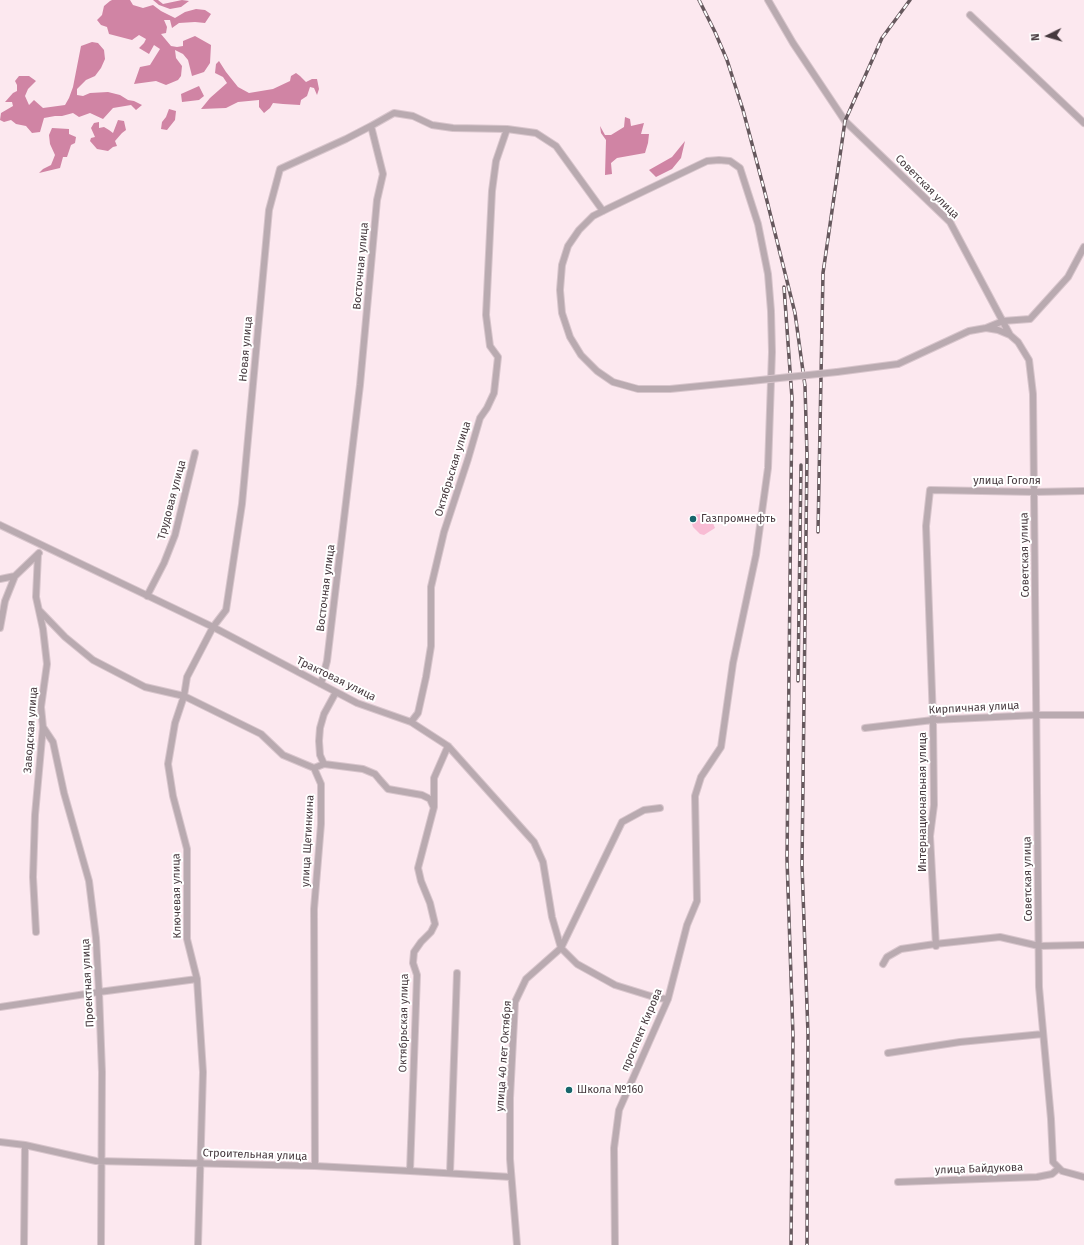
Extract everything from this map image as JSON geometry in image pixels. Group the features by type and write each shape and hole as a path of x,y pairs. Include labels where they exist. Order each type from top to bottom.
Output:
{"street":[{"name":"Советская улица","path":"768,0 793,43 845,121 950,222 1010,335 1018,342 1029,360 1033,394 1040,988 1051,1119 1053,1162 1059,1168"},
{"path":"970,15 1084,123"},
{"path":"371,126 394,113 413,116 432,125 453,128 507,129 536,133 556,146 603,211"},
{"name":"Новая улица","path":"213,627 226,610 242,504 269,210 280,169 371,126"},
{"name":"Восточная улица","path":"321,684 327,661 330,640 360,386 377,200 383,174 371,126"},
{"name":"Октябрьская улица","path":"411,722 418,713 426,677 431,646 431,587 444,532 480,418 487,408 494,393 498,357 490,346 486,315 492,192 496,161 507,129"},
{"name":"проспект Кирова","path":"616,1245 614,1148 620,1110 668,999 688,925 697,901 695,796 701,778 722,746 732,663 756,555 768,468 772,352 771,311 768,274 758,224 740,168 730,161 707,161 593,216 579,230 568,246 562,265 560,290 562,313 570,337 581,354 597,371 613,382 638,389 670,389 751,381 837,372 898,364 969,331 986,328 1003,321 1030,319 1068,277 1084,246"},
{"path":"986,328 998,330 1010,335"},
{"name":"Трудовая улица","path":"147,596 164,563 175,535 195,453"},
{"name":"улица Гоголя","path":"930,490 1034,492 1084,491"},
{"name":"Интернациональная улица","path":"930,490 926,526 933,720 934,805 930,836 936,945"},
{"name":"Трактовая улица","path":"0,525 213,627 357,703 411,722 448,746 534,842 543,862 552,916 561,948"},
{"path":"0,628 5,601 15,576 38,554 44,546"},
{"name":"Заводская улица","path":"36,932 33,877 35,815 44,726 41,707 48,664 36,597 38,554"},
{"path":"0,579 15,576"},
{"path":"39,610 65,637 93,660 145,687 184,696 261,734 283,755 314,768 324,764 363,769 375,774 388,789 430,799 434,807"},
{"name":"Ключевая улица","path":"198,1245 202,1072 197,979 187,939 187,849 173,796 168,764 175,723 184,696 187,677 213,627"},
{"path":"324,764 320,755 320,728 324,714 336,692"},
{"name":"Кирпичная улица","path":"865,728 933,720 1084,714"},
{"name":"Проектная улица","path":"44,726 53,742 64,793 89,881 96,938 102,1072 100,1245"},
{"name":"Октябрьская улица","path":"410,1171 417,975 413,963 414,952 420,942 431,932 435,924 430,903 421,881 418,868 434,807 434,778 448,746"},
{"name":"улица Щетинкина","path":"314,768 321,784 321,818 314,909 315,1166"},
{"name":"улица 40 лет Октября","path":"517,1245 511,1177 510,1098 515,1002 526,979 561,948 622,822 644,810 660,808"},
{"path":"883,964 887,957 901,949 1000,937 1039,946 1084,945"},
{"path":"561,948 577,964 615,985 657,998 668,999"},
{"path":"450,1173 457,973"},
{"path":"0,1007 197,979"},
{"path":"888,1053 960,1042 1044,1034"},
{"name":"Строительная улица","path":"0,1142 25,1145 96,1161 315,1166 511,1177"},
{"path":"24,1245 25,1145"},
{"path":"1059,1168 1062,1171 1084,1177"},
{"name":"улица Байдукова","path":"898,1182 1037,1177 1052,1174 1059,1168"}],"shaded area":[{"path":"112,0 130,0 133,5 143,8 153,5 175,18 185,12 196,9 205,10 211,14 205,23 179,23 172,28 170,20 164,20 167,27 166,33 161,34 171,46 183,46 183,41 195,36 211,45 210,63 204,72 192,76 188,60 183,54 175,50 176,58 182,66 181,76 178,80 166,85 156,81 134,84 140,67 150,65 160,49 154,45 149,54 139,48 146,39 139,35 132,40 109,34 107,27 101,25 97,20 102,15 104,6"},
{"path":"153,0 158,0 163,4 182,0 189,1 181,7 170,9 159,5"},
{"path":"92,42 98,43 104,50 105,59 95,76 86,80 77,89 77,95 83,96 90,93 108,92 120,95 128,100 142,105 136,110 131,105 113,108 103,119 90,113 79,117 73,113 44,118 40,132 32,133 26,126 16,124 11,120 4,122 0,120 1,113 13,106 12,102 5,102 13,93 17,91 15,81 19,76 29,76 36,81 28,89 25,96 29,105 34,100 43,108 65,105 73,87 81,46"},
{"path":"219,61 238,87 249,93 273,89 290,81 291,76 296,73 306,82 312,79 317,79 319,89 317,95 314,88 310,87 307,96 301,100 300,105 273,103 264,113 259,107 259,100 238,102 226,108 201,109 210,98 227,83 223,77 215,73 216,64"},
{"path":"199,86 204,96 199,100 182,102 181,94"},
{"path":"169,109 176,111 175,120 167,130 161,129 162,122"},
{"path":"625,117 630,119 631,126 644,123 641,134 649,134 645,153 617,158 611,163 612,174 605,175 606,140 601,133 600,126 605,135 611,135 624,127"},
{"path":"118,120 124,121 126,130 115,141 117,146 108,151 97,149 90,141 91,138 95,137 91,128 94,123 99,122 99,128 104,127 113,133"},
{"path":"52,128 69,129 69,134 76,137 75,143 71,145 67,157 63,157 60,168 39,173 51,165 55,155 50,144 49,135"},
{"path":"685,141 681,158 672,169 656,177 649,170 672,157"},
{"path":"703,514 711,519 715,528 704,535 700,534 693,527 691,521 694,515"}],"railway":[{"path":"699,0 727,60 743,110 795,313 805,386 807,455 802,865 808,1034 807,1245"},
{"path":"818,532 823,273 845,121 882,38 910,0"},
{"path":"784,287 792,398 787,859 793,1036 791,1245"},
{"path":"798,681 801,465"}],"place":[{"name":"Газпромнефть","path":"693,519"},
{"name":"Школа №160","path":"569,1090"}]}
